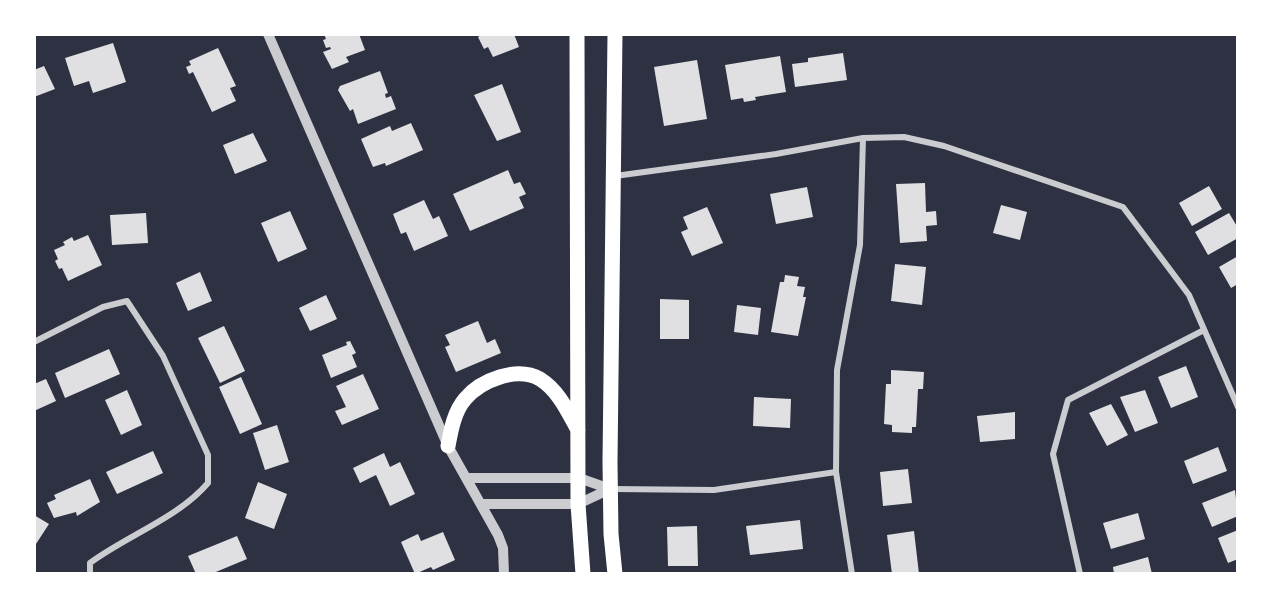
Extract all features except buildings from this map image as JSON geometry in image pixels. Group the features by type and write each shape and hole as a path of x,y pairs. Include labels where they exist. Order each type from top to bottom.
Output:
{"main road":[{"path":"577,34 578,504 582,573"},
{"path":"615,34 610,489 615,573"},
{"path":"448,446 453,423 465,399 478,387 499,377 517,374 530,375 550,387 561,399 579,431"}],"street":[{"path":"268,34 448,446 504,548 504,573"},
{"path":"614,176 776,154 863,138 904,136 944,146 1122,207 1189,295 1238,407"},
{"path":"852,573 836,472 837,370 860,245 863,138"},
{"path":"34,342 103,307 127,301 163,356 208,455 208,483 196,497 105,552 90,563 90,573"},
{"path":"1080,573 1053,454 1068,400 1204,330"},
{"path":"466,478 579,478 610,489 714,490 836,472"},
{"path":"481,504 578,504 610,489"}]}
